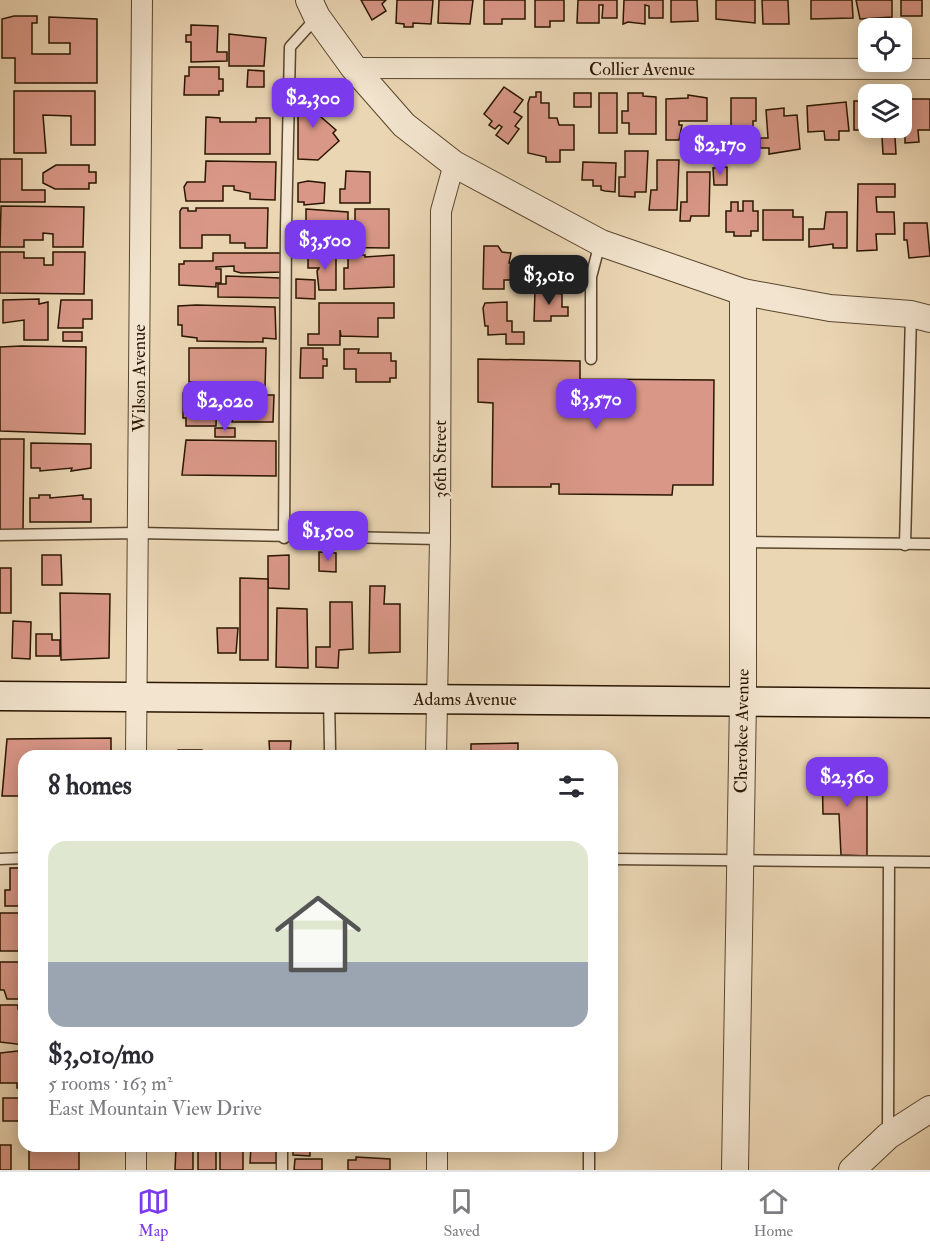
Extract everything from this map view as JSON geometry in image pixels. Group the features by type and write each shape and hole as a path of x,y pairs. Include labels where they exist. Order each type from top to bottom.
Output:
{"main road":[{"name":"Adams Avenue","path":"0,696 930,703"}],"street":[{"name":"Wilson Avenue","path":"136,750 142,0"},
{"path":"313,8 354,68 404,125 454,164 600,243 743,292 830,308 921,317"},
{"name":"Collier Avenue","path":"354,68 930,69"},
{"name":"36th Street","path":"436,750 440,539 441,211 454,164"},
{"name":"Cherokee Avenue","path":"735,1170 742,700 743,292"},
{"path":"852,1170 888,1137 930,1109"},
{"path":"136,1152 136,1170"},
{"path":"437,1152 437,1170"}],"lane":[{"path":"284,538 290,47 313,8"},
{"path":"591,359 591,277 600,243"},
{"path":"905,544 921,317"},
{"path":"0,535 138,533 284,538 440,539"},
{"path":"742,543 930,544"},
{"path":"329,698 330,750"},
{"path":"0,859 18,858"},
{"path":"618,860 930,862"},
{"path":"888,1137 889,862"},
{"path":"282,1152 282,1170"},
{"path":"589,1152 589,1170"}],"building":[{"path":"361,0 386,0 382,4 386,11 372,20"},
{"path":"397,0 433,0 431,24 413,23 413,27 404,27 404,24 396,23"},
{"path":"439,0 473,0 470,24 438,23"},
{"path":"484,0 525,0 525,19 502,19 502,24 484,24"},
{"path":"535,0 564,0 564,21 550,21 550,27 535,27"},
{"path":"578,0 617,0 617,18 602,18 603,5 599,5 599,23 577,23"},
{"path":"624,0 663,0 663,18 649,18 649,6 645,5 645,24 628,22 623,24"},
{"path":"671,0 697,0 698,21 671,22"},
{"path":"716,0 755,0 755,23 716,19"},
{"path":"762,0 788,0 789,24 763,24"},
{"path":"811,0 852,0 853,18 811,19"},
{"path":"856,0 892,0 892,17 860,18"},
{"path":"901,0 922,0 922,16 901,16"},
{"path":"14,16 37,16 37,23 32,23 32,54 70,54 70,43 49,43 49,17 97,19 97,83 15,83 15,58 2,58 2,19"},
{"path":"191,25 218,26 217,52 227,52 227,61 191,62 191,42 186,42 186,35 191,35"},
{"path":"229,34 266,38 264,66 229,66"},
{"path":"189,67 219,67 219,79 223,79 223,91 219,91 219,95 184,95 185,76 189,76"},
{"path":"248,70 264,71 264,87 247,87"},
{"path":"504,87 523,100 514,112 522,117 515,126 519,129 508,144 496,135 502,127 499,125 495,129 489,125 492,121 484,114"},
{"path":"313,89 323,101 313,110 336,130 333,133 339,141 318,160 298,159 298,93 308,93"},
{"path":"14,91 95,91 95,145 71,145 71,116 43,115 46,153 14,153"},
{"path":"536,92 541,92 541,103 549,103 549,118 557,118 559,125 574,125 574,150 560,150 560,162 546,162 546,157 528,153 528,103 530,97 536,97"},
{"path":"574,93 591,93 591,107 574,107"},
{"path":"599,93 617,93 617,133 599,133"},
{"path":"628,93 643,93 643,96 656,97 656,134 629,134 629,123 622,123 622,111 628,111"},
{"path":"688,95 707,98 707,121 679,121 679,125 682,125 679,140 666,140 666,99 688,98"},
{"path":"731,98 756,98 756,121 753,121 753,135 748,135 751,156 717,156 717,141 724,141 724,126 731,126"},
{"path":"912,99 930,99 930,130 918,130 919,142 905,143 905,138 912,138"},
{"path":"854,101 858,101 858,130 854,130"},
{"path":"846,102 849,131 839,131 839,140 825,140 824,131 808,132 807,106"},
{"path":"784,108 784,116 797,115 800,149 769,154 769,148 760,148 760,138 768,138 766,110"},
{"path":"206,117 220,118 220,122 256,122 256,118 270,118 270,154 205,154"},
{"path":"882,138 895,138 896,154 883,154"},
{"path":"625,151 648,151 646,192 635,192 635,197 619,196 619,177 625,177"},
{"path":"0,159 22,159 22,190 45,190 45,202 0,202"},
{"path":"657,160 679,160 677,210 649,210 651,190 657,190"},
{"path":"206,161 276,162 275,200 250,199 250,193 234,190 234,186 223,186 223,201 186,201 184,187 187,182 205,182"},
{"path":"583,162 616,163 615,192 601,190 601,186 593,186 593,180 582,180"},
{"path":"56,165 89,165 89,172 96,172 96,183 89,183 89,189 55,189 43,183 43,173"},
{"path":"727,167 727,185 714,185 713,168"},
{"path":"346,171 370,172 370,203 340,203 340,189 345,189"},
{"path":"687,172 710,172 709,216 691,216 690,221 680,221 681,202 687,202"},
{"path":"308,181 325,183 324,203 304,205 304,202 298,202 298,183"},
{"path":"858,184 895,184 895,197 876,197 877,212 894,212 895,234 876,234 877,250 857,251"},
{"path":"743,201 753,201 753,211 758,211 758,231 751,231 751,236 734,236 734,232 726,232 726,211 731,211 731,202 738,202 738,211 743,211"},
{"path":"1,206 84,207 83,247 53,247 53,234 43,233 43,240 24,240 24,247 0,247"},
{"path":"182,208 196,211 196,208 268,208 267,248 245,248 245,243 230,243 230,235 202,235 202,248 180,248 180,211"},
{"path":"306,209 348,212 348,222 355,222 355,209 389,209 389,248 306,247"},
{"path":"763,210 793,210 793,217 803,217 803,240 763,240"},
{"path":"826,212 847,212 847,248 833,248 833,244 809,247 809,229 824,229"},
{"path":"904,223 927,223 930,256 909,258 907,240 904,240"},
{"path":"484,246 498,246 502,252 511,253 509,263 513,263 513,280 504,280 504,289 483,289"},
{"path":"0,252 24,252 24,258 44,258 44,265 53,265 53,252 85,252 84,294 0,293"},
{"path":"213,253 282,253 282,272 241,273 234,271 234,266 216,267 216,269 221,269 221,283 216,283 216,287 179,285 179,264 184,264 184,261 213,261"},
{"path":"308,255 336,255 336,290 319,290 317,271 319,268 308,268"},
{"path":"348,255 365,255 365,257 394,255 394,287 344,289 344,268 348,268"},
{"path":"226,276 280,278 282,298 218,297 218,284 226,284"},
{"path":"296,279 315,280 315,299 296,298"},
{"path":"535,291 562,294 562,307 568,307 568,316 551,316 551,321 534,321"},
{"path":"39,299 39,304 48,302 48,340 24,340 24,320 3,323 3,300"},
{"path":"61,300 92,300 92,319 83,319 83,328 58,328"},
{"path":"507,302 507,321 512,321 512,332 524,332 524,344 506,344 506,334 488,335 483,308 485,303"},
{"path":"319,303 394,303 394,318 378,318 378,337 341,336 340,330 340,345 308,345 308,334 319,334"},
{"path":"178,306 275,307 276,339 263,338 263,342 197,341 197,338 182,336 182,325 178,325"},
{"path":"63,332 82,332 82,341 63,341"},
{"path":"0,347 86,347 85,434 0,431"},
{"path":"189,348 266,348 265,388 232,388 232,382 189,382"},
{"path":"301,348 323,348 323,359 327,359 327,366 323,366 323,378 300,378"},
{"path":"344,349 359,349 358,353 391,353 391,361 396,361 396,378 390,378 390,382 356,382 356,369 344,369"},
{"path":"478,359 580,361 580,379 714,380 713,485 673,485 672,495 559,494 559,484 551,484 551,487 492,487 493,403 478,402"},
{"path":"183,393 217,393 216,426 186,426 186,418 183,418"},
{"path":"236,395 274,395 273,422 232,422"},
{"path":"215,428 235,428 235,437 215,437"},
{"path":"0,439 24,439 23,530 0,530"},
{"path":"186,440 276,441 276,476 182,475"},
{"path":"31,443 91,444 91,468 71,471 72,468 40,471 40,468 31,468"},
{"path":"39,495 50,495 50,498 83,495 83,499 91,499 91,522 30,522 30,498 39,498"},
{"path":"319,552 336,553 336,572 319,571"},
{"path":"42,555 61,555 62,585 42,585"},
{"path":"289,555 289,589 268,588 268,556"},
{"path":"0,568 11,568 11,613 0,613"},
{"path":"240,578 268,579 268,660 240,660"},
{"path":"370,586 385,586 384,604 400,604 400,652 369,653"},
{"path":"60,593 110,594 109,658 61,660"},
{"path":"330,602 352,602 353,649 339,650 338,668 316,667 316,647 330,647"},
{"path":"277,608 307,609 308,668 276,667"},
{"path":"13,621 31,622 30,659 12,658"},
{"path":"217,628 238,628 236,653 218,653"},
{"path":"36,634 52,634 52,640 60,640 60,656 36,656"},
{"path":"111,738 111,750 18,750 18,796 2,796 7,739"},
{"path":"269,741 291,741 290,750 270,750"},
{"path":"518,743 518,750 471,750 471,744"},
{"path":"822,767 853,767 853,784 867,784 867,856 841,855 839,814 823,814"},
{"path":"10,868 18,868 18,906 5,906 5,890 10,890"},
{"path":"0,913 18,913 18,951 0,951"},
{"path":"0,962 18,962 18,999 7,999 4,990 0,990"},
{"path":"0,1005 18,1005 18,1044 0,1042"},
{"path":"18,1051 18,1088 17,1083 0,1083 0,1053"},
{"path":"3,1098 18,1098 18,1121 3,1121"},
{"path":"0,1145 11,1145 11,1170 0,1170"},
{"path":"29,1152 79,1152 79,1170 29,1170"},
{"path":"176,1152 193,1152 193,1170 175,1170"},
{"path":"198,1152 216,1152 216,1170 198,1170"},
{"path":"220,1152 243,1152 243,1170 220,1170"},
{"path":"251,1152 276,1152 276,1163 250,1163"},
{"path":"293,1152 310,1152 310,1156 293,1155"},
{"path":"356,1157 390,1159 390,1170 348,1170 348,1160 356,1160"},
{"path":"295,1159 322,1159 322,1170 294,1170"}]}
